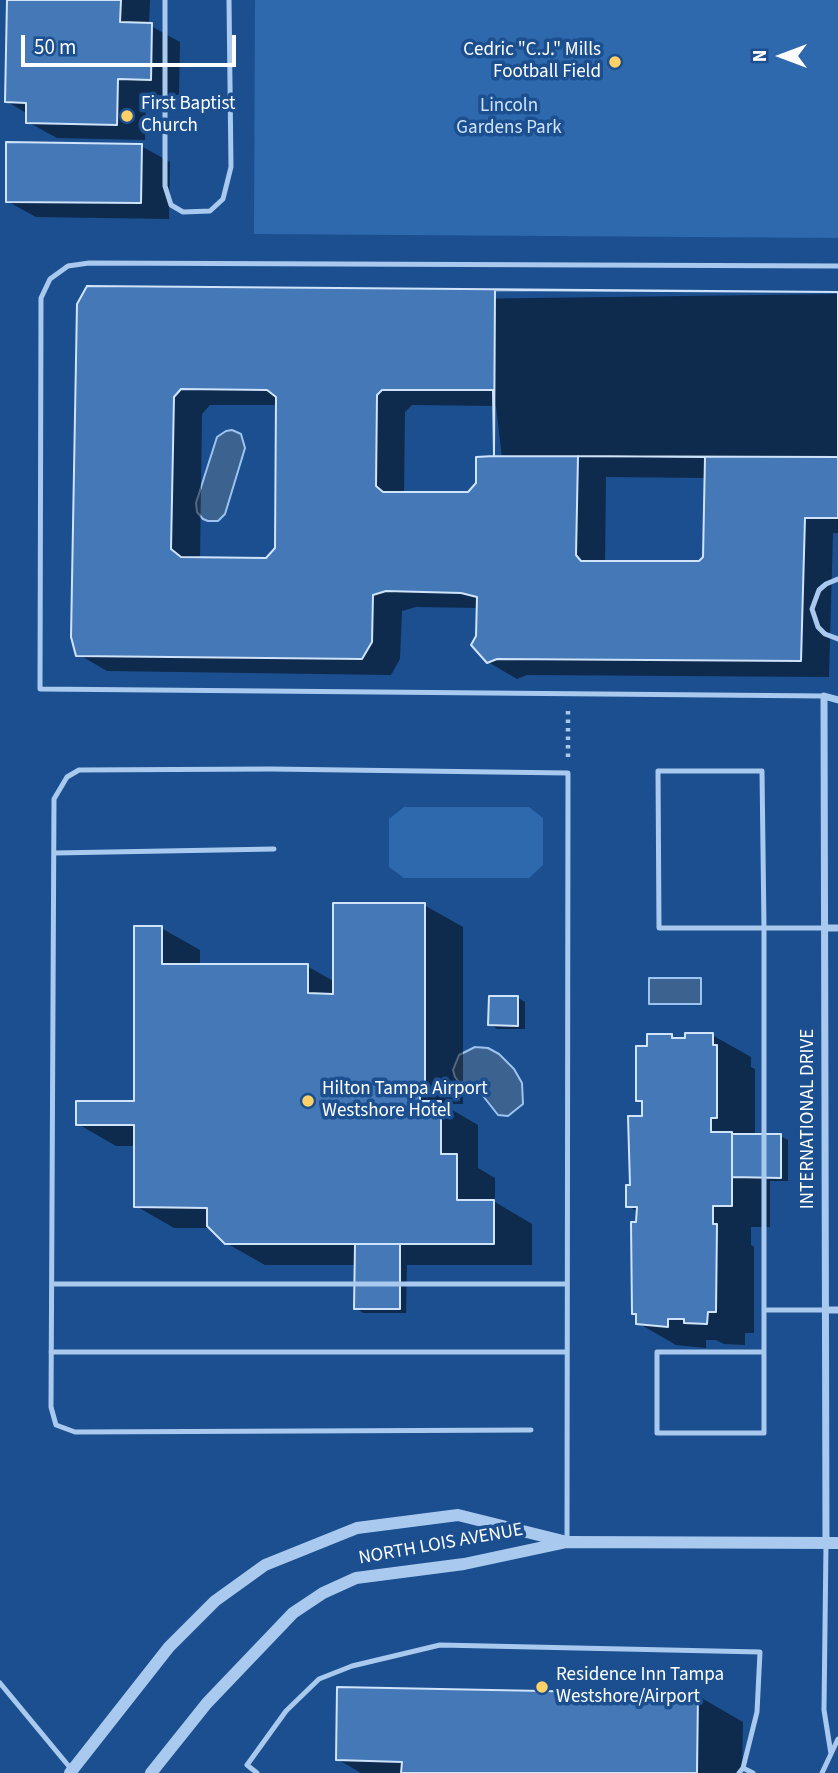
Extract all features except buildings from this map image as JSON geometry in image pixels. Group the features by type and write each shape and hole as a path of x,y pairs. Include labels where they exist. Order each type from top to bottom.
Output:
{"street":[{"path":"824,696 838,700"},
{"name":"INTERNATIONAL DRIVE","path":"824,696 825,1310 832,1542"},
{"path":"825,928 838,928"},
{"path":"825,1310 838,1310"},
{"name":"NORTH LOIS AVENUE","path":"71,1772 169,1647 215,1601 265,1565 357,1528 458,1515 566,1542"},
{"name":"NORTH LOIS AVENUE","path":"151,1773 207,1703 293,1613 323,1593 356,1578 464,1564 566,1542 832,1542"}],"lane":[{"path":"165,0 165,186 171,205 183,212 210,211 223,199 231,167 229,0"},
{"path":"824,696 40,689 41,298 50,279 68,266 89,263 838,266"},
{"path":"838,579 818,590 812,609 818,627 825,634 838,639"},
{"path":"531,1430 75,1432 56,1425 51,1407 54,800 67,777 79,770 271,769 568,773 566,1542"},
{"path":"765,1352 657,1352 657,1433 764,1433 765,1352 764,928 762,771 658,771 659,928 764,928 825,928"},
{"path":"55,853 274,849"},
{"path":"51,1284 566,1284"},
{"path":"764,1310 825,1310"},
{"path":"51,1352 566,1352"},
{"path":"831,1754 824,1710 832,1542"},
{"path":"257,1773 247,1765 286,1711 319,1679 352,1666 440,1645 760,1652 757,1712 741,1770 753,1773"},
{"path":"0,1684 71,1772"},
{"path":"822,1773 838,1740"},
{"path":"831,1754 838,1757"}],"path":[{"path":"568,694 568,773"}],"green space":[{"name":"Lincoln Gardens Park","path":"255,0 838,0 838,238 254,234"},
{"path":"404,807 529,807 543,818 543,865 529,878 404,878 389,867 389,819"}],"shaded area":[{"path":"232,430 241,434 245,448 225,514 218,521 208,521 197,512 196,503 217,437"},
{"path":"649,978 701,978 701,1004 649,1004"},
{"path":"475,1047 488,1048 499,1054 514,1069 522,1083 523,1104 508,1116 498,1115 476,1087 459,1082 455,1077 453,1070 459,1055"}],"place":[{"name":"Cedric \"C.J.\" Mills Football Field","path":"615,62"},
{"name":"First Baptist Church","path":"127,116"},
{"name":"Hilton Tampa Airport Westshore Hotel","path":"308,1101"},
{"name":"Residence Inn Tampa Westshore/Airport","path":"542,1687"}]}
